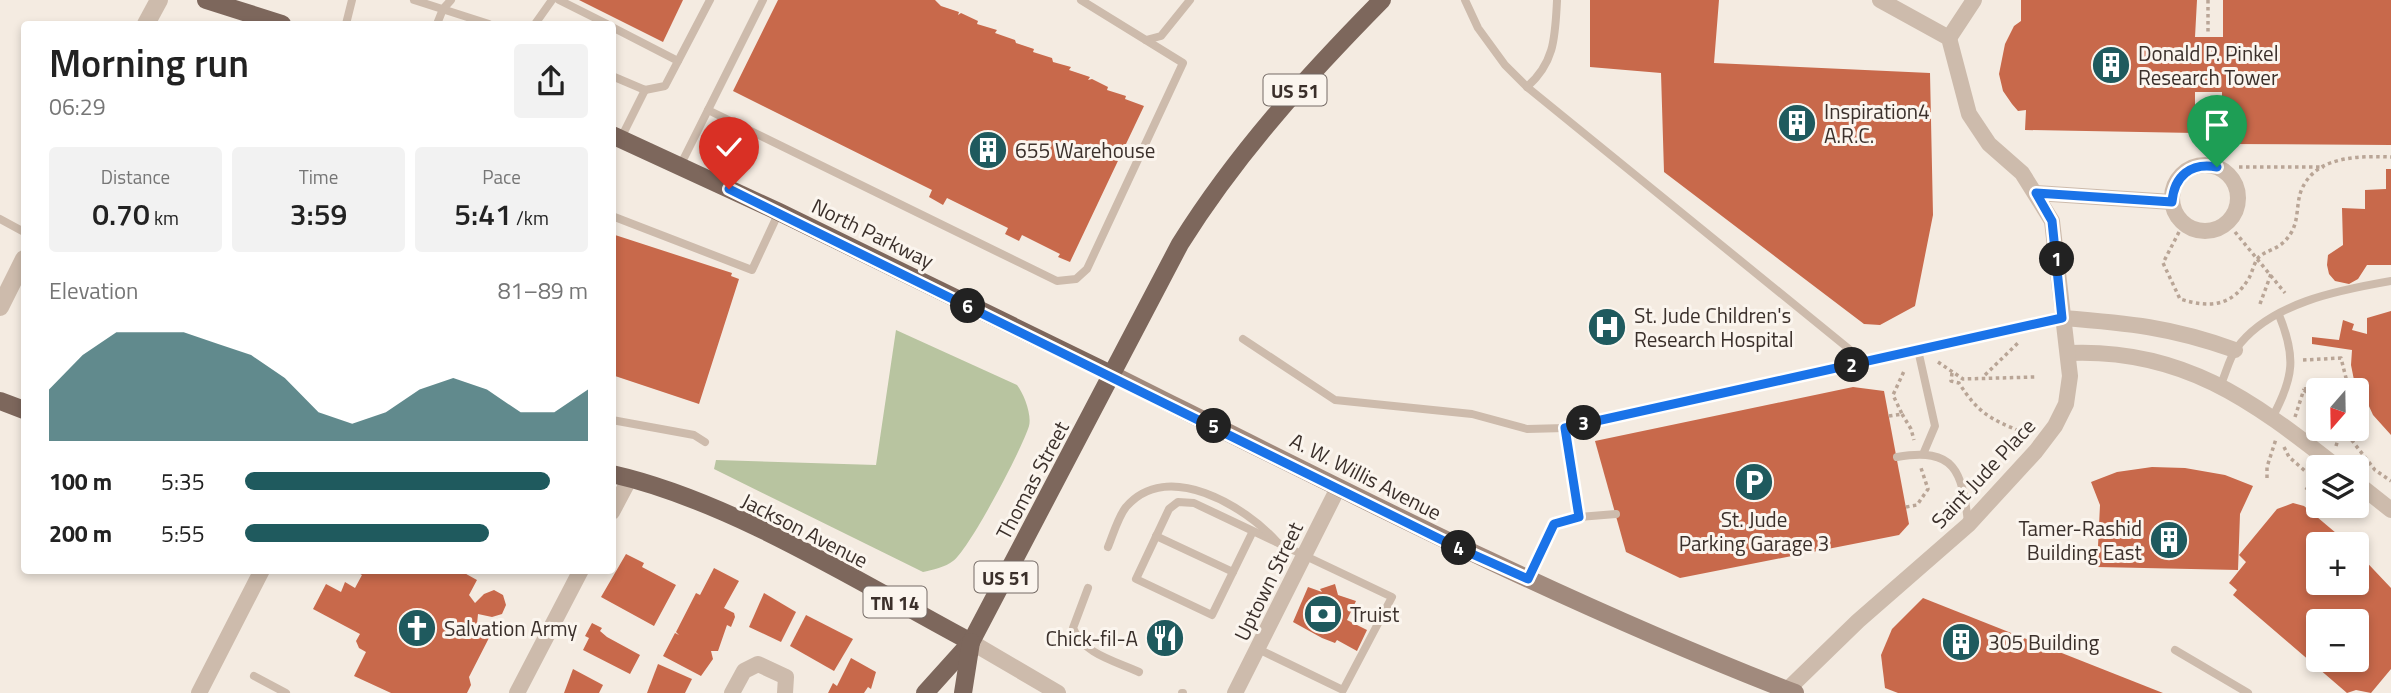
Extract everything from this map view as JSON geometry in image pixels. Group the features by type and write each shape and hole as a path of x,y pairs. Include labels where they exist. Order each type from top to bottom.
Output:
{"main road":[{"path":"206,0 272,21"},
{"name":"US 51","path":"1112,375 1181,244 1216,187 1313,70 1382,0"},
{"name":"North Parkway","path":"617,137 779,212 1112,375"},
{"name":"A. W. Willis Avenue","path":"1112,375 1338,488 1613,619 1788,692"},
{"name":"Thomas Street","path":"925,693 971,642 1112,375"},
{"path":"0,401 21,409"},
{"name":"Jackson Avenue","path":"616,475 690,498 761,531 971,642"},
{"name":"Thomas Street","path":"963,693 971,642"}],"street":[{"path":"148,21 159,0"},
{"path":"1880,0 1949,38 1974,0"},
{"name":"Saint Jude Place","path":"1788,692 1858,621 1968,525 2055,426 2066,404 2070,376 2052,221 2019,169 1989,144 1969,114 1949,38"},
{"path":"2205,164 2227,172 2237,187 2239,197 2232,219 2223,227 2207,232 2188,227 2179,220 2172,202 2172,190 2181,175 2190,168 2205,164"},
{"path":"2036,193 2172,202"},
{"path":"0,307 21,265"},
{"path":"2062,318 2147,324 2195,335 2235,350"},
{"path":"2068,353 2107,351 2148,359 2221,384 2273,416 2285,434 2327,455"},
{"path":"616,505 631,478"},
{"name":"Uptown Street","path":"1235,693 1338,488"},
{"path":"2369,493 2391,510"},
{"path":"199,693 260,574"},
{"path":"517,693 579,574"},
{"path":"971,642 1058,693"},
{"path":"732,693 744,671 758,664 786,677 785,693"}],"lane":[{"path":"347,21 352,0"},
{"path":"414,0 480,21"},
{"path":"438,21 443,9 451,0"},
{"path":"537,21 552,0"},
{"path":"559,0 601,21"},
{"path":"616,78 645,90 665,86 710,0"},
{"path":"680,166 763,0"},
{"path":"708,110 1057,281 1070,281 1087,269 1183,63 1081,0"},
{"path":"1146,40 1161,36 1190,0"},
{"path":"1465,0 1478,28 1505,65 1527,87 1865,362"},
{"path":"1527,87 1542,73 1551,55 1557,1"},
{"path":"616,29 678,61"},
{"path":"617,137 645,90"},
{"path":"616,218 752,270 779,212"},
{"path":"0,219 21,230"},
{"path":"2221,384 2235,350 2256,327 2318,295 2391,281"},
{"path":"2273,416 2287,389 2292,364 2288,338 2279,315"},
{"path":"1243,339 1335,400 1472,414 1527,429 1565,428 2062,318"},
{"path":"1918,350 1935,426 1924,452"},
{"path":"616,421 694,435 705,442"},
{"path":"1565,428 1579,517"},
{"path":"1897,457 1924,452 1949,463 1964,483 1968,525"},
{"path":"1108,547 1125,508 1139,497 1162,488 1185,486 1199,490 1257,520 1279,544"},
{"path":"1252,531 1212,615 1136,579 1169,509 1178,502 1194,503 1392,597 1343,690 1258,649"},
{"path":"1528,579 1554,524 1579,517 1615,514"},
{"path":"1156,536 1233,572"},
{"path":"1088,588 1073,628 1078,640 1087,648 1139,672"},
{"path":"2175,650 2248,693"},
{"path":"254,676 286,693"}],"path":[{"path":"2207,0 2208,35"},
{"path":"2179,232 2163,263 2180,299 2202,306 2221,305 2234,296 2248,280 2258,258 2284,243 2298,218 2302,189 2324,167 2343,158 2391,157"},
{"path":"2239,167 2324,167"},
{"path":"2235,232 2285,293"},
{"path":"2260,304 2271,275"},
{"path":"1984,376 2021,340"},
{"path":"2303,360 2341,358 2347,378"},
{"path":"1938,362 1952,373 1958,373 1972,404 1989,419 2022,432"},
{"path":"1905,369 1893,395 1912,429 1913,440"},
{"path":"1952,373 1951,381 1984,376 2035,377"},
{"path":"2267,478 2266,467 2272,448 2294,419 2304,389"},
{"path":"1889,416 1902,414"},
{"path":"2285,434 2290,457 2306,472"},
{"path":"2352,441 2375,470 2391,481"},
{"path":"1906,507 1917,505 1928,489 1920,462"}],"green space":[{"path":"896,330 1017,385 1025,399 1029,416 1029,426 1017,454 961,553 950,563 923,572 714,469 716,460 876,465"}],"building":[{"path":"579,0 683,0 663,42"},
{"name":"655 Warehouse","path":"778,0 935,0 941,6 959,12 958,15 961,13 978,21 977,24 997,30 995,33 1034,49 1033,52 1052,58 1053,62 1071,67 1069,70 1090,77 1088,80 1092,79 1108,87 1107,90 1144,106 1070,262 1022,235 1019,241 1005,234 1008,228 947,198 943,205 929,197 932,190 733,91"},
{"name":"Inspiration4 A.R.C.","path":"1590,0 1719,0 1714,63 1930,73 1933,215 1915,306 1880,325 1864,324 1664,172 1661,73 1590,67"},
{"path":"2021,0 2197,0 2195,37 2223,37 2223,0 2391,0 2391,145 2228,144 2222,138 2222,92 2195,92 2195,133 2025,130 2026,110 2018,111 2012,104 2003,91 1999,74 2005,44 2014,26 2021,21"},
{"path":"2386,169 2391,169 2391,265 2367,265 2358,279 2349,284 2335,281 2329,274 2327,265 2328,255 2343,245 2342,208 2365,209 2365,190 2386,189"},
{"path":"616,235 732,273 731,276 739,279 699,404 616,376"},
{"path":"2391,311 2391,435 2370,408 2370,378 2354,378 2352,350 2312,344 2312,337 2339,340 2343,320 2354,324 2352,330 2367,334 2367,318"},
{"name":"St. Jude Parking Garage 3","path":"1853,387 1884,391 1909,524 1899,535 1680,578 1626,552 1595,441"},
{"name":"Tamer-Rashid Building East","path":"2152,467 2185,468 2225,475 2253,486 2240,514 2238,570 2097,567 2100,505 2091,482 2117,472"},
{"path":"2293,503 2306,508 2306,518 2318,518 2335,532 2306,532 2306,595 2369,595 2369,565 2391,588 2391,669 2371,693 2356,690 2347,693 2323,672 2369,672 2369,609 2306,609 2306,658 2233,595 2237,590 2229,583 2246,562 2239,555 2277,509"},
{"path":"626,554 644,563 642,567 676,585 654,626 601,597"},
{"path":"714,568 739,581 724,608 734,613 735,617 731,627 727,625 718,651 711,651 713,659 701,676 663,656 675,633 679,635 676,632 696,593 700,595"},
{"name":"Salvation Army","path":"466,574 477,580 469,595 475,603 484,594 494,590 503,595 506,605 502,614 492,617 478,614 477,624 492,632 469,677 471,685 467,693 391,693 354,676 366,652 359,648 356,641 360,634 313,609 326,584 341,592 345,582 355,588 362,575"},
{"name":"Truist","path":"1335,584 1338,595 1356,601 1347,620 1367,630 1357,651 1337,640 1335,643 1322,638 1293,622 1308,587 1322,592 1320,589"},
{"path":"764,593 796,612 781,642 749,627"},
{"name":"305 Building","path":"1923,598 2163,693 1898,693 1885,688 1881,655 1892,629"},
{"path":"806,615 853,639 834,671 790,646"},
{"path":"592,623 602,628 600,631 607,637 640,655 630,674 583,650 589,638 585,636"},
{"path":"851,658 876,672 871,689 868,687 864,693 828,693 833,683 837,686"},
{"path":"658,664 692,679 685,693 647,693"},
{"path":"573,669 603,685 599,693 564,693"}],"place":[{"name":"Donald P. Pinkel Research Tower","path":"2111,65"},
{"name":"Inspiration4 A.R.C.","path":"1797,123"},
{"name":"655 Warehouse","path":"988,150"},
{"name":"St. Jude Children's Research Hospital","path":"1607,327"},
{"name":"St. Jude Parking Garage 3","path":"1754,482"},
{"name":"Tamer-Rashid Building East","path":"2169,540"},
{"name":"Truist","path":"1323,614"},
{"name":"Salvation Army","path":"417,628"},
{"name":"Chick-fil-A","path":"1165,638"},
{"name":"305 Building","path":"1961,642"}],"route":[{"path":"729,189 1112,375 1452,545 1528,579 1554,524 1579,517 1565,428 2062,318 2052,221 2036,193 2172,202 2172,190 2181,175 2190,168 2205,164 2217,167"}]}
